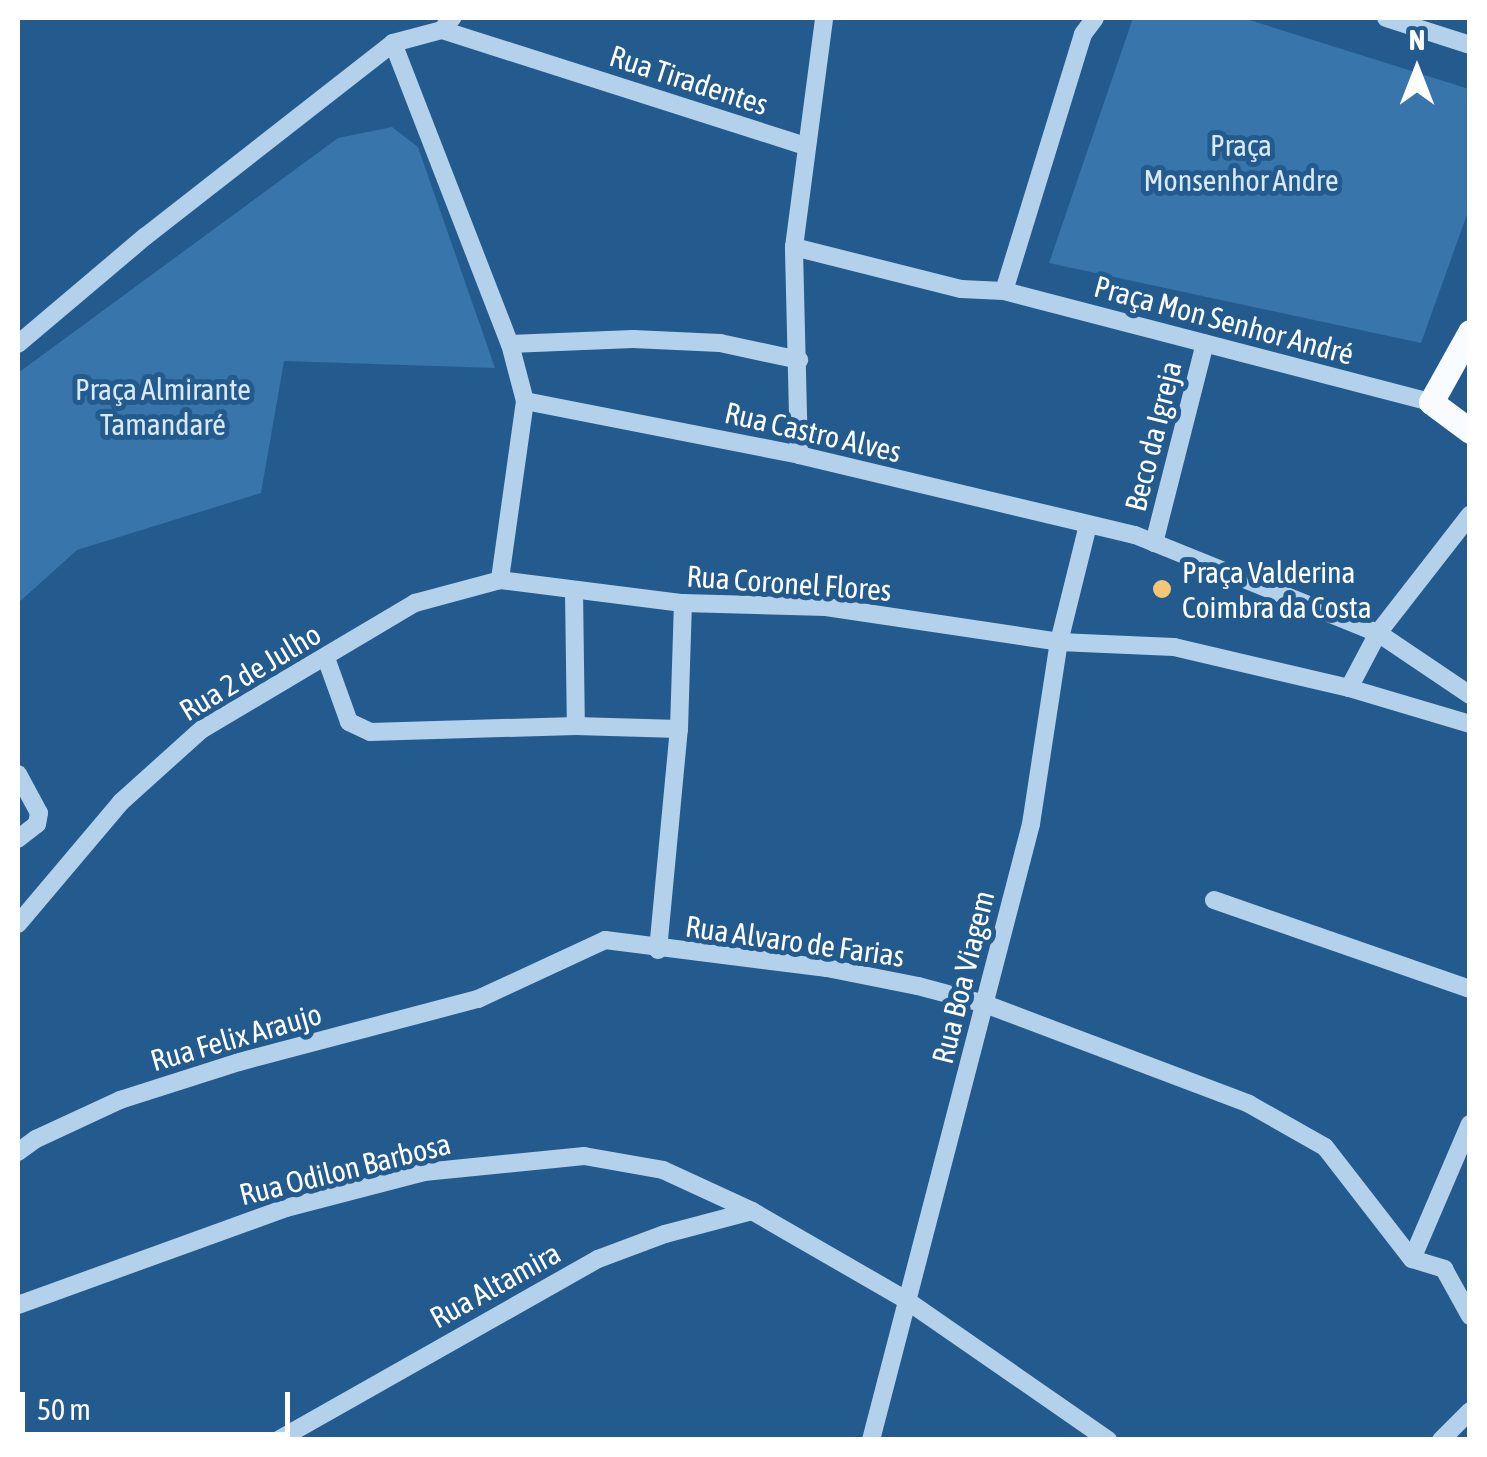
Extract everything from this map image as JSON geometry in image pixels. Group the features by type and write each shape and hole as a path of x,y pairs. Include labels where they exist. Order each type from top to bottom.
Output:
{"main road":[{"path":"1470,332 1431,402 1470,431"}],"street":[{"path":"799,455 794,247 824,18"},
{"path":"1004,291 1083,34 1094,18"},
{"path":"1386,18 1470,45"},
{"path":"18,344 146,236 393,43 450,22"},
{"name":"Rua Tiradentes","path":"450,22 805,146"},
{"path":"393,43 510,344 525,401 500,580"},
{"name":"Praça Mon Senhor André","path":"794,247 961,289 1004,291 1431,402"},
{"path":"510,344 633,339 720,343 799,360"},
{"name":"Beco da Igreja","path":"1154,543 1205,343"},
{"name":"Rua Castro Alves","path":"525,401 799,455 1154,543 1378,633 1470,696"},
{"path":"1349,688 1378,633 1470,515"},
{"name":"Rua Boa Viagem","path":"871,1440 1030,824 1059,642 1088,525"},
{"name":"Rua 2 de Julho","path":"18,924 121,802 201,730 416,602 500,580 574,591"},
{"path":"574,591 576,726"},
{"name":"Rua Coronel Flores","path":"574,591 683,603 826,607 1059,642 1174,646 1349,688 1470,724"},
{"path":"658,950 679,729 683,603"},
{"path":"326,658 349,722 370,732 576,726 679,729"},
{"path":"18,774 38,813 37,824 18,839"},
{"path":"1214,900 1470,989"},
{"name":"Rua Alvaro de Farias","path":"478,999 606,940 658,950 827,968 985,1004 1249,1104 1325,1148 1412,1259"},
{"name":"Rua Felix Araujo","path":"18,1152 36,1138 120,1100 239,1062 478,999"},
{"path":"1470,1124 1412,1259 1444,1270 1470,1316"},
{"name":"Rua Odilon Barbosa","path":"18,1305 286,1208 424,1172 584,1156 663,1170 752,1211 906,1300 1108,1440"},
{"name":"Rua Altamira","path":"278,1440 598,1259 665,1234 752,1211"},
{"path":"1441,1440 1470,1412"}],"green space":[{"name":"Praça Monsenhor Andre","path":"1133,18 1243,18 1469,89 1469,209 1421,343 1049,263"},
{"name":"Praça Almirante Tamandaré","path":"392,127 418,147 495,368 284,361 261,493 77,550 18,603 18,373 338,138"}],"place":[{"name":"Praça Valderina Coimbra da Costa","path":"1162,589"}]}
